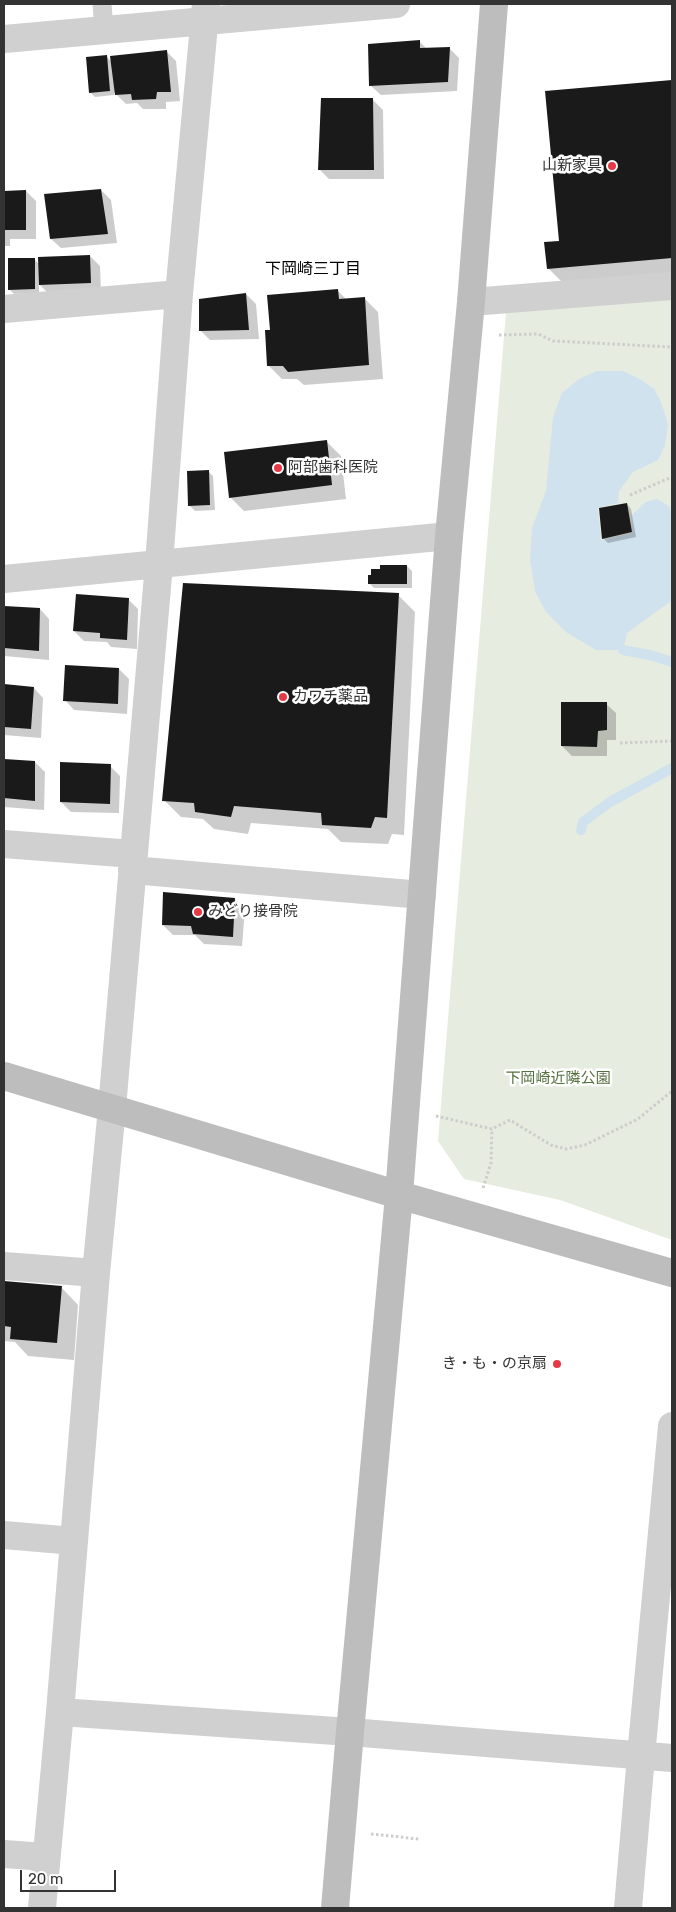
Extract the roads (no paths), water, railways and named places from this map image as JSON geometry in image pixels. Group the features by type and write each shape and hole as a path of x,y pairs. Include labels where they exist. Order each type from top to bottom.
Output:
{"street":[{"path":"4,39 103,16 396,4"},
{"path":"335,1908 399,1195 449,536 494,4"},
{"path":"42,1908 159,564 178,294 206,12"},
{"path":"470,302 672,286"},
{"path":"4,308 178,294"},
{"path":"4,579 449,536"},
{"path":"4,844 133,862 422,895"},
{"path":"4,1076 399,1195 672,1273"},
{"path":"4,1266 96,1273"},
{"path":"628,1908 670,1467 672,1426"},
{"path":"4,1535 74,1540"},
{"path":"60,1712 350,1732 672,1758"},
{"path":"4,1854 46,1857"}],"water":[{"path":"597,371 623,371 640,379 654,389 661,402 668,424 665,445 658,460 633,472 619,491 618,503 598,508 601,540 632,533 631,516 646,502 657,499 669,506 672,515 671,601 627,633 623,650 596,650 566,632 546,612 535,591 530,560 532,528 546,491 553,417 562,393 579,379"}],"waterway":[{"path":"623,650 650,655 672,662"},
{"path":"581,830 583,822 610,802 672,768"}],"place":[{"name":"山新家具","path":"612,166"},
{"name":"阿部歯科医院","path":"278,468"},
{"name":"カワチ薬品","path":"283,697"},
{"name":"みどり接骨院","path":"198,912"},
{"name":"き・も・の京扇","path":"557,1364"}],"district":[{"name":"下岡崎三丁目","path":"313,269"}],"park label":[{"name":"下岡崎近隣公園","path":"558,1079"}]}
